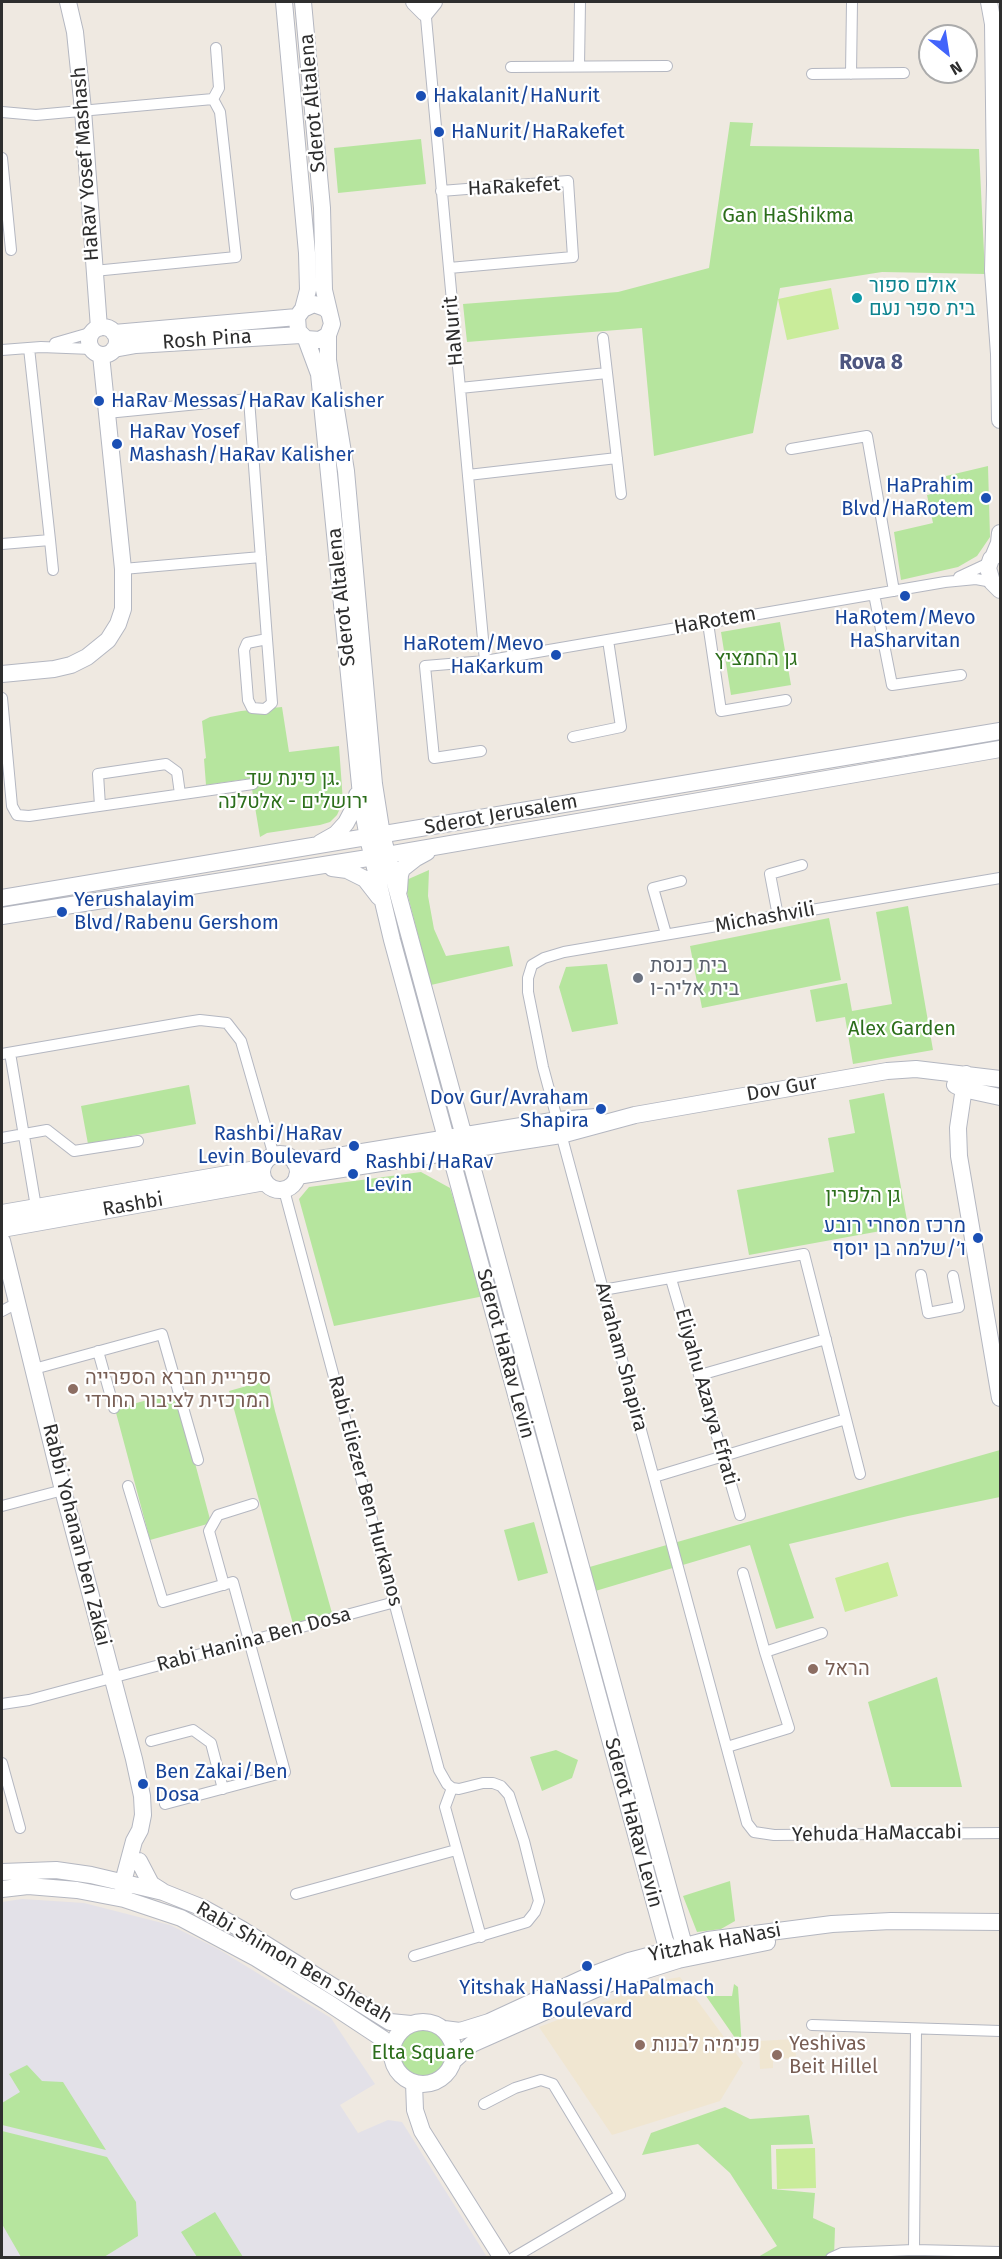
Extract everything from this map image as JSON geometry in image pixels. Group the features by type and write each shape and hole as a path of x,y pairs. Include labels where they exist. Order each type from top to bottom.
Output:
{"main road":[{"name":"HaRav Yosef Mashash","path":"2,674 71,665 98,650 108,640 118,624 123,609 123,569 94,271 75,32 68,2"},
{"name":"Sderot Altalena","path":"284,2 307,253 308,290 300,313"},
{"name":"Sderot Altalena","path":"303,2 322,208 324,290 329,312"},
{"path":"308,40 316,2"},
{"path":"989,2 993,24 995,184 993,271 999,354 1000,420"},
{"path":"314,304 329,312 332,324 328,334 320,340 303,337 296,326 300,313 314,304"},
{"name":"Rosh Pina","path":"102,341 300,313"},
{"name":"Sderot Altalena","path":"328,334 328,360 346,471 376,798 375,836"},
{"name":"Sderot Altalena","path":"303,337 319,374 360,782 380,856"},
{"name":"Rosh Pina","path":"102,341 136,345 303,337"},
{"path":"996,586 988,573 995,557 1000,533"},
{"path":"979,735 1000,720"},
{"name":"Sderot Jerusalem","path":"2,898 1000,731"},
{"name":"Sderot Jerusalem","path":"2,916 442,846 1000,750"},
{"path":"309,848 329,839 346,823 356,804 360,782"},
{"path":"376,798 384,814 398,824 433,826"},
{"path":"296,1169 457,1144 391,900 402,869 416,858 442,846"},
{"name":"Sderot HaRav Levin","path":"380,856 438,1104 475,1177 669,1923"},
{"path":"319,866 347,870 364,879 391,900"},
{"name":"Dov Gur","path":"457,1144 887,1071 930,1070 994,1096"},
{"name":"Dov Gur","path":"964,1082 1000,1079"},
{"path":"964,1082 959,1119 959,1156 1000,1398"},
{"path":"959,1119 975,1103 994,1096"},
{"path":"418,1150 434,1120 438,1104"},
{"name":"Dov Gur","path":"457,1144 497,1144 560,1128"},
{"name":"Sderot HaRav Levin","path":"457,1144 456,1174 677,1952"},
{"path":"475,1177 480,1164 497,1144"},
{"path":"418,1150 433,1162 456,1174"},
{"path":"285,1156 296,1169 292,1185 284,1190 273,1189 267,1169 285,1156"},
{"name":"Rashbi","path":"2,1213 267,1169"},
{"name":"Rashbi","path":"2,1229 267,1169"},
{"name":"Rabbi Yohanan ben Zakai","path":"2,1241 142,1796 143,1815 135,1859 126,1889"},
{"path":"91,1875 111,1872 135,1859 151,1884 163,1892"},
{"name":"Rabi Shimon Ben Shetah","path":"2,1872 56,1870 91,1875 126,1889 218,1936 383,2038 392,2051"},
{"name":"Rabi Shimon Ben Shetah","path":"2,1889 28,1886 77,1890 126,1889 163,1892 203,1908 241,1929 390,2022 411,2024"},
{"name":"Yitzhak HaNasi","path":"453,2061 472,2044 708,1940 832,1924 891,1921 1000,1922"},
{"path":"645,1956 669,1923 708,1940"},
{"name":"Yitzhak HaNasi","path":"444,2029 460,2031 489,2022 584,1978 645,1956 887,1928 1000,1933"},
{"path":"428,2022 444,2029 453,2043 453,2061 444,2075 422,2083 398,2071 392,2051 398,2035 411,2024 428,2022"},
{"path":"422,2083 416,2110 422,2131 502,2258"}],"street":[{"path":"579,66 580,2"},
{"path":"851,74 852,2"},
{"name":"HaNurit","path":"424,4 485,661"},
{"path":"213,99 219,88 216,48"},
{"path":"512,67 666,66"},
{"path":"812,74 904,73"},
{"path":"2,112 28,116 213,99"},
{"path":"94,271 236,257 220,112 213,99"},
{"path":"2,158 3,192 11,250"},
{"name":"HaRakefet","path":"441,191 568,181 573,257 449,268"},
{"path":"603,338 621,494"},
{"name":"Rosh Pina","path":"2,350 102,341"},
{"name":"Rosh Pina","path":"35,347 102,341"},
{"path":"35,347 53,570"},
{"path":"460,388 607,374"},
{"path":"107,413 249,399 272,703 265,709 252,708 248,700 244,650 247,643 267,639"},
{"path":"792,449 867,436 894,591"},
{"path":"468,475 617,458"},
{"path":"2,544 50,540"},
{"path":"123,569 261,557"},
{"name":"HaRotem","path":"945,582 995,557"},
{"name":"HaRotem","path":"481,751 434,758 425,666 485,661 945,582 976,579 996,586"},
{"path":"874,594 892,685 961,675"},
{"path":"708,623 721,711 786,700"},
{"path":"573,737 621,727 608,640"},
{"path":"2,698 12,806 17,815 30,816 253,784"},
{"path":"100,806 98,774 166,764 177,772 180,794"},
{"path":"778,916 770,873 802,865"},
{"name":"Michashvili","path":"532,965 544,958 564,952 1000,878"},
{"path":"666,934 653,888 681,880"},
{"name":"Avraham Shapira","path":"532,965 528,978 528,992 543,1067 747,1823 754,1832"},
{"path":"36,1207 24,1134 6,1053 187,1022 200,1020 227,1023 241,1041 267,1169"},
{"path":"2,1138 47,1130 74,1151 138,1141"},
{"name":"Rabi Eliezer Ben Hurkanos","path":"284,1190 440,1770 443,1779 452,1788"},
{"path":"603,1290 804,1254 860,1474"},
{"path":"921,1275 928,1313 959,1307 953,1276"},
{"name":"Eliyahu Azarya Efrati","path":"671,1278 740,1515"},
{"path":"2,1311 17,1303"},
{"path":"34,1369 162,1334 198,1460"},
{"path":"700,1375 826,1340"},
{"path":"98,1351 114,1408"},
{"path":"654,1477 846,1419"},
{"path":"128,1486 163,1602 233,1582 285,1772 165,1804"},
{"path":"2,1506 63,1490"},
{"path":"224,1585 209,1531 218,1515 253,1504"},
{"path":"727,1747 789,1728 743,1573"},
{"name":"Rabi Hanina Ben Dosa","path":"2,1703 29,1700 395,1602"},
{"path":"765,1652 822,1633"},
{"path":"2,1703 2,1713"},
{"path":"151,1741 193,1730 211,1743 223,1789"},
{"path":"2,1763 20,1828"},
{"path":"414,1956 481,1937 527,1922 535,1912 539,1900 524,1841 509,1795 501,1786 493,1783 459,1789 452,1788 444,1807 481,1937"},
{"name":"Yehuda HaMaccabi","path":"754,1832 774,1835 1000,1833"},
{"path":"296,1894 456,1851"},
{"path":"812,2025 1000,2031"},
{"path":"915,2250 916,2029"},
{"path":"484,2104 515,2088 541,2080 553,2084 621,2195 513,2258"},
{"path":"831,2258 842,2253 915,2250 1000,2252"}],"shaded area":[{"path":"22,1899 84,1903 170,1925 218,1949 331,2018 375,2084 340,2105 358,2133 388,2120 402,2122 487,2257 2,2257 2,1902"},
{"name":"פנימיה לבנות","path":"680,1977 743,2063 720,2101 612,2135 539,2027 663,1980"},
{"name":"Yeshivas Beit Hillel","path":"795,2039 796,2058 773,2059 773,2068 760,2069 759,2041"}],"green space":[{"name":"Gan HaShikma","path":"730,122 753,123 750,146 979,149 985,274 882,272 780,288 753,433 654,456 642,328 467,342 463,304 618,292 709,268"},
{"path":"421,139 426,184 338,193 334,148"},
{"path":"831,288 839,329 787,340 778,299"},
{"path":"988,466 990,537 977,556 958,567 901,580 894,532 933,523 927,495 948,490 946,476"},
{"name":"גן החמציץ","path":"780,622 791,685 731,695 721,632"},
{"name":"גן פינת שד. ירושלים - אלטלנה","path":"282,707 289,752 339,746 343,802 337,815 330,822 267,833 260,837 252,789 247,779 206,785 202,721 210,717 241,711"},
{"path":"429,870 428,896 434,929 446,956 509,946 513,966 431,985 404,881"},
{"name":"Alex Garden","path":"908,906 933,1050 853,1064 845,1017 816,1022 810,990 847,983 852,1011 892,1004 876,912"},
{"path":"829,918 841,980 702,1008 690,946"},
{"path":"607,964 618,1024 572,1032 559,987 566,967"},
{"path":"189,1085 196,1124 88,1144 81,1106"},
{"name":"גן הלפרין","path":"884,1093 908,1226 749,1255 737,1190 834,1172 828,1138 855,1133 849,1100"},
{"path":"421,1172 450,1188 484,1296 334,1326 299,1199 309,1187"},
{"path":"268,1380 332,1613 293,1624 229,1391"},
{"path":"176,1392 211,1523 150,1540 115,1409"},
{"path":"1000,1450 1000,1497 789,1544 814,1618 776,1629 750,1545 592,1592 586,1568"},
{"path":"534,1522 548,1573 518,1581 504,1530"},
{"path":"888,1562 898,1596 845,1612 835,1578"},
{"path":"937,1677 962,1787 891,1787 868,1702"},
{"path":"556,1750 578,1760 572,1778 542,1791 530,1757"},
{"path":"730,1881 735,1921 721,1929 697,1932 683,1896"},
{"path":"734,1984 738,1987 742,2048 706,1996 732,1996"},
{"name":"Elta Square","path":"423,2028 441,2035 448,2053 441,2071 423,2078 405,2071 398,2053 405,2035"},
{"path":"27,2065 42,2081 63,2082 106,2150 2,2125 2,2103 20,2092 9,2074"},
{"path":"725,2107 750,2119 809,2115 813,2144 771,2145 772,2189 815,2193 813,2218 835,2228 834,2257 758,2257 777,2246 730,2173 698,2144 642,2155 651,2133"},
{"path":"2,2131 107,2157 136,2202 138,2236 104,2257 21,2257 2,2224"},
{"path":"815,2148 816,2188 777,2189 776,2149"},
{"path":"215,2212 243,2257 197,2257 181,2232"}],"place":[{"name":"Hakalanit/HaNurit","path":"421,96"},
{"name":"HaNurit/HaRakefet","path":"439,132"},
{"name":"אולם ספור בית ספר נעם","path":"857,298"},
{"name":"HaRav Messas/HaRav Kalisher","path":"99,401"},
{"name":"HaRav Yosef Mashash/HaRav Kalisher","path":"117,444"},
{"name":"HaPrahim Blvd/HaRotem","path":"986,498"},
{"name":"HaRotem/Mevo HaSharvitan","path":"905,596"},
{"name":"HaRotem/Mevo HaKarkum","path":"556,655"},
{"name":"Yerushalayim Blvd/Rabenu Gershom","path":"62,912"},
{"name":"בית כנסת בית אליה-ו","path":"638,978"},
{"name":"Dov Gur/Avraham Shapira","path":"601,1109"},
{"name":"Rashbi/HaRav Levin Boulevard","path":"354,1146"},
{"name":"Rashbi/HaRav Levin","path":"353,1174"},
{"name":"מרכז מסחרי רובע ו׳/שלמה בן יוסף","path":"978,1238"},
{"name":"ספריית חברא הספרייה המרכזית לציבור החרדי","path":"73,1389"},
{"name":"הראל","path":"813,1669"},
{"name":"Ben Zakai/Ben Dosa","path":"143,1784"},
{"name":"Yitshak HaNassi/HaPalmach Boulevard","path":"587,1966"},
{"name":"פנימיה לבנות","path":"640,2045"},
{"name":"Yeshivas Beit Hillel","path":"777,2055"}],"district":[{"name":"Rova 8","path":"871,363"}]}
